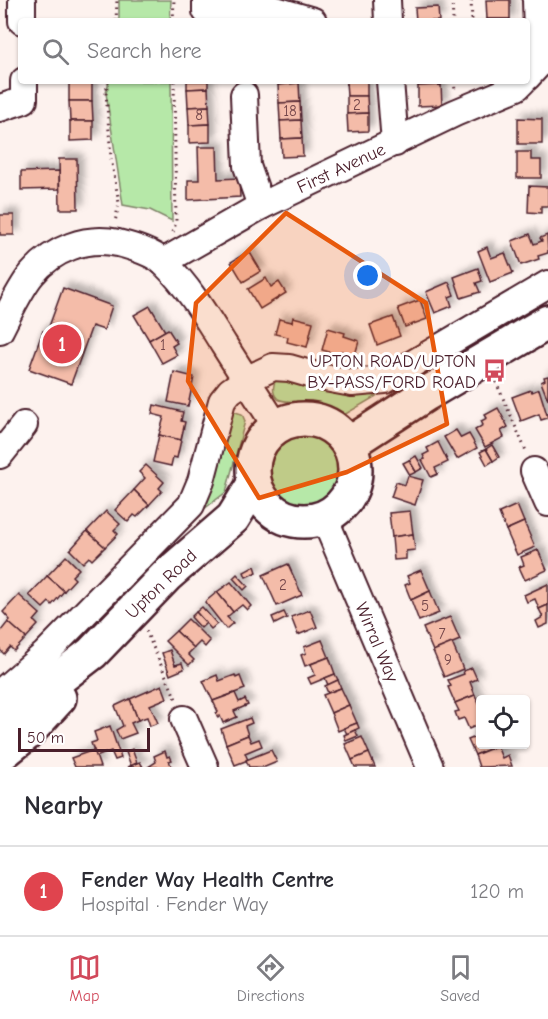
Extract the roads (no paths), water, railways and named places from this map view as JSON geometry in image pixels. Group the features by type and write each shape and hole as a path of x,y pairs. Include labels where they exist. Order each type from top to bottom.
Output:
{"main road":[{"path":"349,444 426,394 548,322"},
{"path":"308,418 325,422 339,431 349,444 355,460 355,478 350,494 339,508 324,518 296,521 282,517 262,497 252,468 255,451 264,437 276,426 292,419 308,418"},
{"name":"Upton Road","path":"0,724 92,653 166,576 233,518 262,497"},
{"name":"Upton Road","path":"0,755 26,734 56,702 92,653"}],"street":[{"path":"22,0 22,18"},
{"path":"206,0 206,11 273,9 303,18"},
{"path":"387,0 388,18"},
{"path":"530,63 536,0"},
{"path":"390,84 394,143"},
{"name":"First Avenue","path":"163,262 261,206 520,84"},
{"path":"0,108 24,91"},
{"path":"244,95 247,166 261,206"},
{"path":"0,330 31,274 50,257 72,245 110,242 131,246 150,253 163,262 187,288 276,426"},
{"path":"0,693 45,654 191,505 201,481 222,401 230,391 246,380 273,367 289,368 352,383 385,380 548,284"},
{"path":"0,455 24,424"},
{"path":"534,471 548,503"},
{"name":"Wirral Way","path":"324,518 430,767"},
{"path":"184,719 205,767"}],"place":[{"name":"Fender Way Health Centre","path":"62,344"},
{"name":"UPTON ROAD/UPTON BY-PASS/FORD ROAD","path":"494,371"}]}
